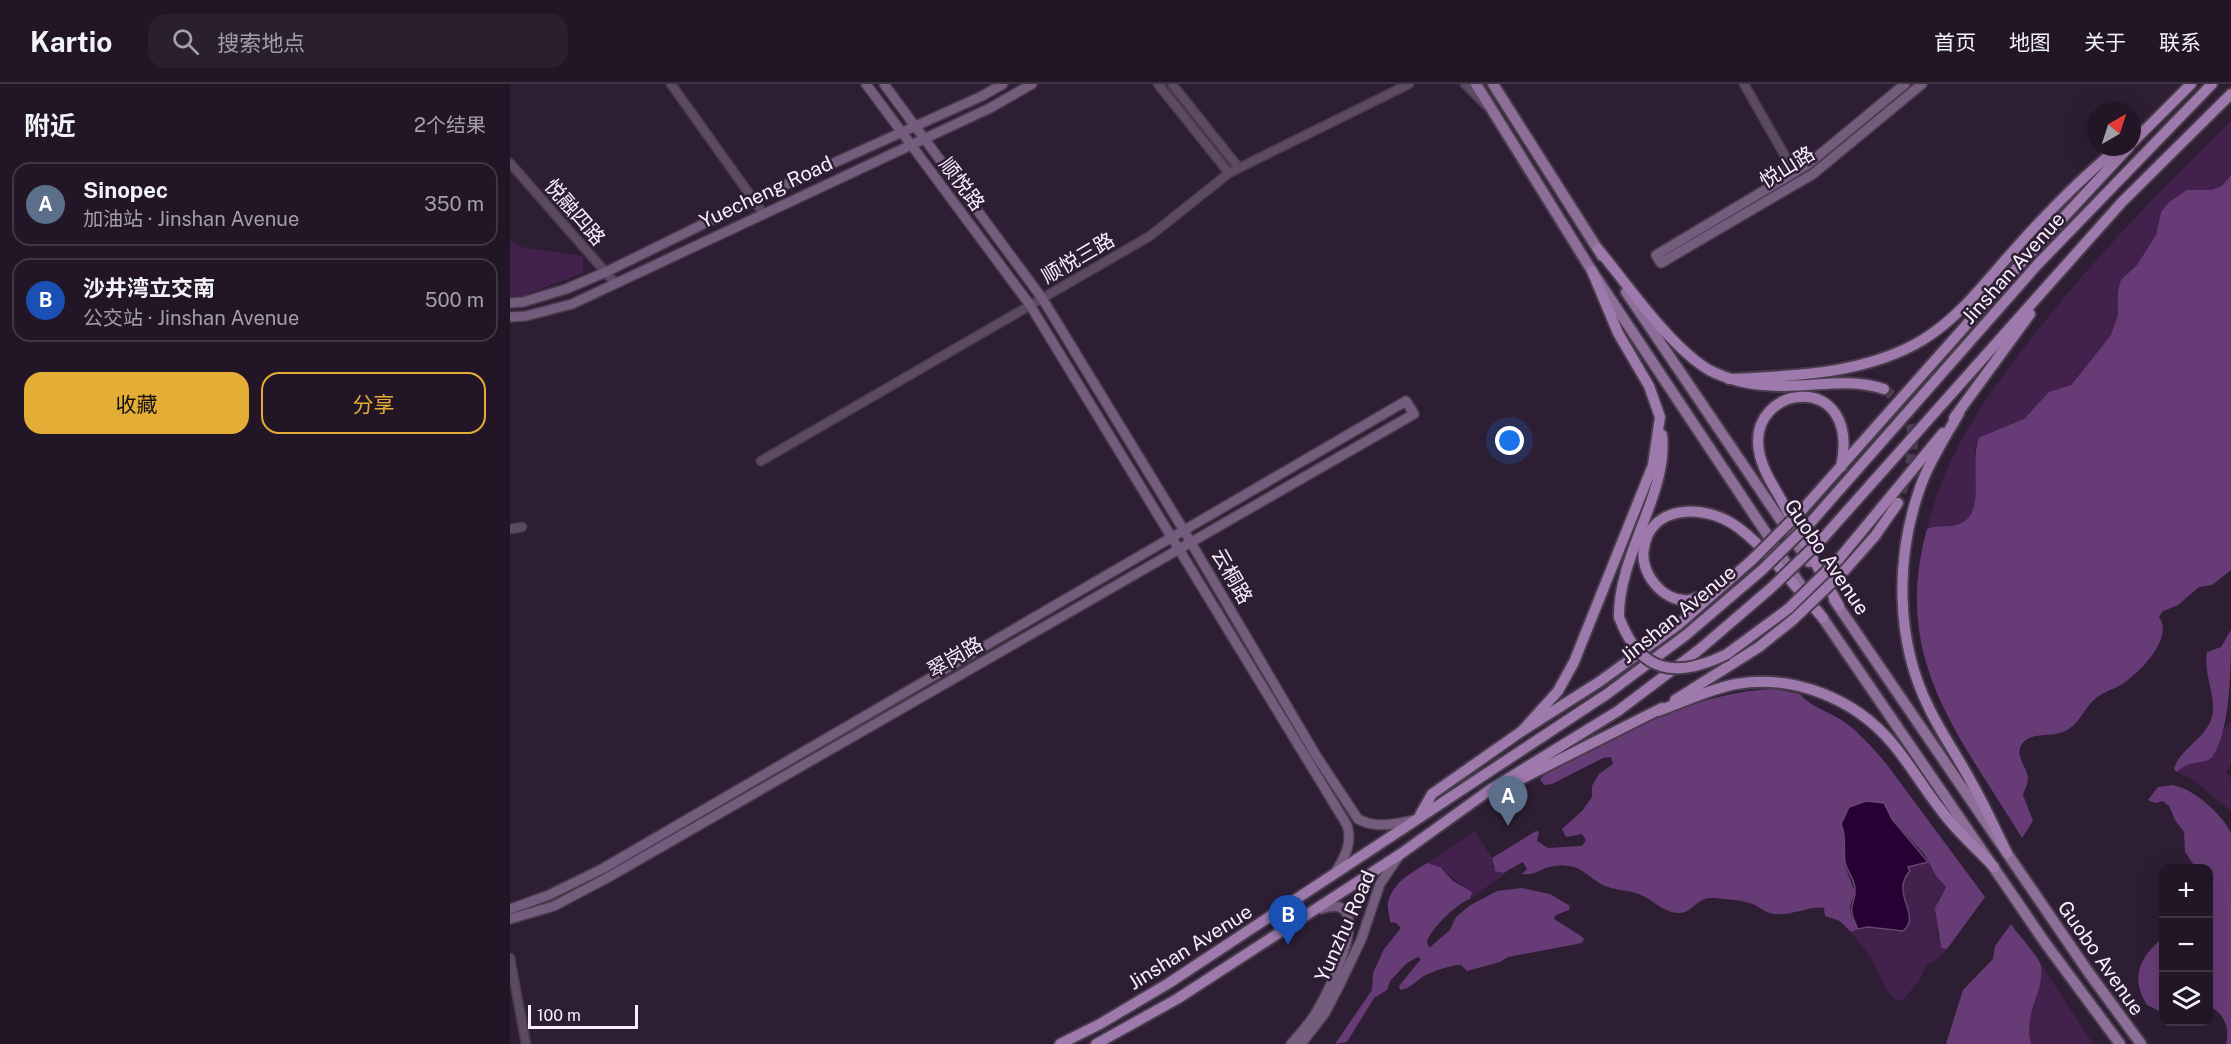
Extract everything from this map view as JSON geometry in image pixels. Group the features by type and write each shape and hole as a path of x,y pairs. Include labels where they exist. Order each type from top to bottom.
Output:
{"highway":[{"path":"2141,134 2191,84"},
{"name":"Jinshan Avenue","path":"1060,1044 1100,1024 1169,983 1334,876 1607,694 1686,635 1762,570 1812,521 2037,265 2212,84"},
{"name":"Jinshan Avenue","path":"1096,1044 1177,999 1313,912 1472,804 1618,711 1700,649 1771,588 1823,538 2122,202 2231,94"},
{"path":"2141,129 2165,109"},
{"path":"1729,379 1795,375 1847,367 1884,357 1923,340 1958,314 2074,183 2107,156"},
{"path":"1418,819 1432,794 1522,731 1608,676 1678,625 1753,559 1803,509 2023,261 2121,156"},
{"path":"1598,249 1685,351 1708,369 1729,379 1755,385 1785,386 1845,381 1865,383 1884,389"},
{"path":"1592,271 1618,333 1649,386 1660,417 1663,442 1661,466 1622,580 1619,617 1632,647 1659,666 1691,668 1727,654 1788,609 1838,560 1959,413 2054,279"},
{"path":"1839,606 1765,469 1758,440 1761,424 1771,408 1785,400 1802,396 1820,400 1832,407 1840,417 1844,432 1845,450 1841,467"},
{"path":"1959,413 1921,484 1909,527 1902,570 1904,614 1911,659 1928,706 1975,788 2007,853"},
{"path":"1522,731 1558,691 1574,662 1653,465 1660,417"},
{"path":"1472,804 1658,711 1759,646 1794,619 1845,570 1875,536 1898,503"},
{"path":"1722,587 1688,600 1674,597 1660,590 1649,576 1643,561 1644,546 1650,531 1660,521 1678,512 1696,510 1716,515 1734,525 1752,540 1822,618"},
{"path":"1658,711 1735,684 1766,682 1788,685 1830,697 1852,708 1892,743 1942,812 1994,867"}],"main road":[{"name":"顺悦路","path":"866,84 1030,305"},
{"name":"顺悦路","path":"884,84 1042,298"},
{"name":"Yuecheng Road","path":"510,303 523,302 566,289 606,272 754,199 1003,84"},
{"name":"Yuecheng Road","path":"510,317 526,316 572,304 990,108 1032,84"},
{"name":"Guobo Avenue","path":"1476,84 1592,271 1822,618 2120,1044"},
{"name":"Guobo Avenue","path":"1492,84 1598,249 1839,606 2089,973 2141,1044"},
{"name":"悦山路","path":"1905,84 1807,165 1658,259 1813,174 1922,84"},
{"name":"云桐路","path":"1042,298 1191,541 1317,757 1358,819 1367,824 1377,825 1418,819"},
{"name":"云桐路","path":"1030,305 1347,825 1350,835 1348,846 1334,876"},
{"name":"翠岗路","path":"510,909 549,895 602,869 1406,400 1414,414 607,878 554,906 510,919"},
{"name":"Yunzhu Road","path":"1301,1044 1325,1013 1361,940 1380,884 1402,853"},
{"name":"Yunzhu Road","path":"1291,1044 1318,1010 1330,984 1350,926 1348,912 1338,905 1313,912"},
{"path":"2089,973 2151,1044"}],"street":[{"path":"671,84 764,213"},
{"path":"1158,84 1229,173"},
{"path":"1172,84 1239,168"},
{"name":"顺悦三路","path":"760,461 1150,236 1229,173 1409,84"},
{"path":"1465,84 1493,111"},
{"path":"1497,84 1506,105"},
{"path":"1744,84 1785,156 1788,166 1784,180"},
{"path":"1785,156 1798,165 1807,165"},
{"name":"悦融四路","path":"510,163 615,283"},
{"path":"510,529 522,527"},
{"path":"510,958 526,1044"}],"shaded area":[{"path":"2231,121 2231,175 2222,186 2211,190 2187,191 2168,203 2161,212 2156,235 2137,265 2121,280 2118,315 2111,335 2070,385 2049,392 2024,419 2003,430 1992,431 1975,447 1976,501 1968,519 1959,524 1927,529 1935,501 1956,450 1969,426 2016,358 2104,251"},
{"path":"2231,175 2231,570 2212,585 2199,587 2178,605 2163,611 2159,617 2162,634 2159,644 2131,678 2096,698 2070,728 2060,733 2031,737 2022,744 2019,752 2028,778 2023,795 2033,821 2022,838 1954,728 1937,693 1924,656 1918,617 1918,575 1927,529 1959,524 1968,518 1975,498 1975,460 1980,437 2024,419 2049,392 2071,385 2111,335 2118,315 2118,291 2121,280 2137,265 2156,235 2161,212 2168,203 2187,190 2211,190 2222,186"},
{"path":"510,240 521,247 583,256 583,273 522,296 510,297"},
{"path":"2231,630 2229,696 2219,744 2213,756 2206,761 2182,767 2177,772 2174,769 2177,762 2204,732 2212,717 2213,701 2206,661 2207,652 2221,647"},
{"path":"1775,689 1800,694 1814,705 1846,723 1864,739 1885,762 1985,897 1947,949 1941,948 1935,908 1946,887 1936,876 1925,855 1892,819 1884,803 1866,801 1843,829 1846,869 1855,892 1850,907 1851,915 1858,929 1851,932 1840,921 1825,916 1824,908 1819,907 1775,914 1745,902 1709,898 1682,913 1677,913 1636,893 1606,886 1574,867 1556,866 1522,874 1527,869 1523,862 1503,873 1495,871 1492,858 1536,831 1539,832 1537,841 1548,848 1582,846 1586,840 1582,834 1566,837 1562,829 1582,811 1592,797 1592,786 1599,774 1613,764 1611,757 1603,758 1552,784 1544,785 1540,779 1547,773 1630,731 1686,707 1715,698"},
{"path":"2231,721 2231,764 2226,772 2231,778 2231,811 2192,779 2177,772 2190,761 2198,762"},
{"path":"2173,785 2181,787 2198,797 2221,818 2231,833 2231,1044 2226,1044 2225,1021 2213,1008 2213,864 2193,864 2185,852 2184,832 2169,806 2163,801 2155,803 2148,800 2158,787"},
{"path":"1866,801 1884,803 1892,819 1928,862 1908,867 1910,871 1904,880 1903,888 1910,918 1903,931 1868,927 1858,929 1852,914 1855,888 1845,862 1841,824 1849,807"},
{"path":"1475,831 1492,858 1492,867 1503,873 1510,870 1470,899 1472,896 1458,882 1427,863"},
{"path":"1928,862 1946,887 1937,901 1937,933 1941,948 1947,949 1941,957 1926,965 1920,980 1902,1001 1896,1000 1885,988 1872,959 1851,932 1868,927 1898,932 1911,916 1903,888 1903,882 1909,871 1908,867"},
{"path":"1427,863 1440,867 1453,881 1472,892 1470,899 1439,923 1427,941 1429,948 1450,930 1456,917 1469,906 1497,891 1522,888 1550,894 1570,906 1569,910 1556,915 1554,919 1584,939 1582,943 1508,957 1500,962 1467,971 1461,965 1447,967 1428,974 1400,990 1399,986 1421,959 1418,957 1407,963 1390,981 1387,990 1374,998 1347,1042 1335,1044 1372,990 1373,973 1384,949 1401,928 1396,923 1390,922 1388,905 1390,896 1403,879"},
{"path":"2011,924 2041,966 2040,984 2030,1021 2031,1044 1946,1044 1963,990 1993,959 1995,946"},
{"path":"2159,942 2159,1011 2147,1005 2139,986 2138,977 2143,960"},
{"path":"2041,964 2093,1044 2031,1044 2029,1023"}],"tunnel":[{"path":"1884,389 1898,401 1907,414 1913,442 1908,472 1898,503"}],"place":[{"name":"Sinopec","path":"1508,826"},
{"name":"沙井湾立交南","path":"1288,945"}]}
